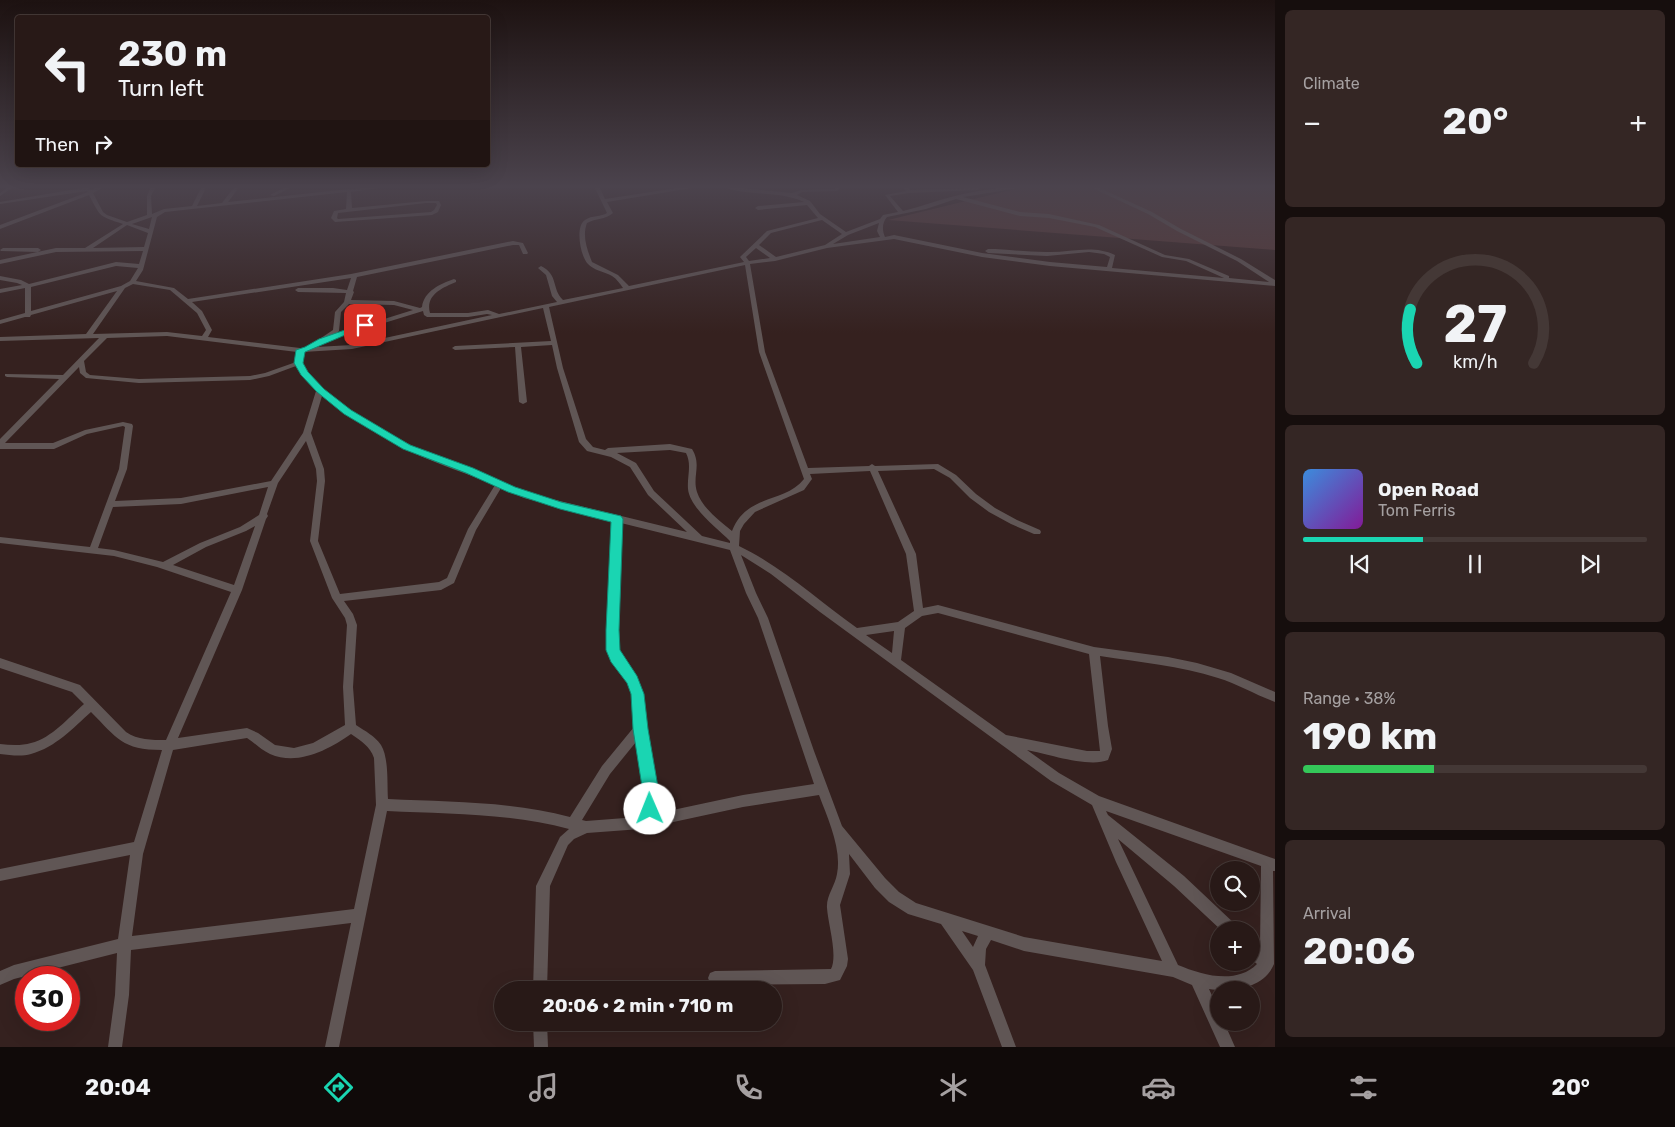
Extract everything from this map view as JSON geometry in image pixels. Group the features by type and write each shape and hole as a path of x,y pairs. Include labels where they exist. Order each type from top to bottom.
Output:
{"street":[{"path":"86,250 109,235"},
{"path":"0,322 28,316 123,287 132,282 138,274 150,235"},
{"path":"583,235 584,249 590,262 616,276 627,288"},
{"path":"716,978 825,977 835,975 841,959 833,905 833,898 843,880 844,870 837,829 767,629 753,600 734,544 738,526 749,512 801,488 808,479 762,352 747,262 744,259 744,256 766,235"},
{"path":"827,246 841,235"},
{"path":"1117,235 1160,254 1187,260 1233,280"},
{"path":"1189,235 1238,260 1275,283"},
{"path":"0,339 167,334 205,337 263,347 304,350 369,345 747,262 775,259 827,246 883,237 898,237 976,253 1109,270 1275,283"},
{"path":"188,301 332,280 442,260 513,243 521,244 525,253"},
{"path":"756,245 775,259"},
{"path":"56,250 0,262 2,249 145,249"},
{"path":"976,253 995,251 1051,254 1081,250 1092,251 1112,255 1109,270"},
{"path":"0,291 116,264 140,266"},
{"path":"541,268 549,274 555,296 562,303"},
{"path":"328,338 336,332 338,312 347,302 354,276"},
{"path":"0,278 28,286"},
{"path":"332,280 333,290"},
{"path":"454,281 428,295 422,308 390,320 365,325 328,338 304,350 299,363 304,373 320,390 347,412 396,441 499,484 551,503 699,538 734,544"},
{"path":"132,282 168,287 188,301 200,312 208,327 209,332 205,337"},
{"path":"28,286 28,316"},
{"path":"88,337 123,287"},
{"path":"263,291 333,290 351,292"},
{"path":"347,302 394,303 422,308 429,316 468,315 488,312 500,316"},
{"path":"546,306 582,440 590,449 625,460 633,465 651,493 699,538"},
{"path":"0,445 105,336"},
{"path":"455,348 555,343"},
{"path":"518,345 523,402"},
{"path":"81,361 83,372 88,378 121,381 255,377 299,363"},
{"path":"6,375 66,377"},
{"path":"115,1047 122,995 124,944 132,882 139,847 169,745 237,590 274,483 308,433 320,390"},
{"path":"0,445 54,446 85,432 128,425 125,462 93,550"},
{"path":"308,433 320,469 321,481 314,541 337,598 350,617 352,625 348,687 351,728"},
{"path":"601,452 670,447 689,451 693,457 694,494 734,544 774,571 1055,777 1096,801 1271,864 1265,894 1267,964 1258,975 1232,984 1197,980 1173,970 1024,944 987,934 913,909 894,897 858,858 837,829"},
{"path":"806,471 938,467 957,480 990,508 1019,525 1037,532"},
{"path":"872,468 911,554 919,613"},
{"path":"111,504 181,501 274,483"},
{"path":"337,598 440,586 452,580 472,529 499,484"},
{"path":"163,566 218,538 243,529 264,516"},
{"path":"617,519 612,630 613,650 616,658 635,686 652,800 650,809 641,823"},
{"path":"0,540 23,544 93,550 137,558 237,590"},
{"path":"856,632 900,626 919,613 938,609 1094,651 1210,670 1229,676 1275,697"},
{"path":"896,661 900,626"},
{"path":"1002,739 1087,757 1104,756 1106,749 1094,651"},
{"path":"0,663 76,688 122,736 142,744 169,745 247,734 253,735 274,751 304,751 322,745 351,728"},
{"path":"0,749 20,750 40,745 58,734 91,705"},
{"path":"332,1047 382,805 380,765 377,749 368,739 351,728"},
{"path":"574,822 606,770 640,729"},
{"path":"540,981 543,886 564,841 570,835 586,827 641,823 743,801 822,789"},
{"path":"1096,801 1173,970"},
{"path":"382,805 497,811 574,822 586,827"},
{"path":"1104,820 1172,875 1221,921"},
{"path":"0,875 139,847"},
{"path":"0,978 14,972 124,944 359,915"},
{"path":"945,919 978,966 1009,1047"},
{"path":"978,966 979,948 987,934"},
{"path":"1260,957 1267,964"},
{"path":"1197,980 1228,1047"},
{"path":"540,1031 541,1047"}],"shaded area":[{"path":"1080,235 1275,235 1275,250"}],"route":[{"path":"365,325 322,341 307,350 300,350 300,368 320,390 347,412 407,447 524,495 617,519 612,630 613,650 616,658 632,680 638,694 640,729 652,800 650,809"}]}
